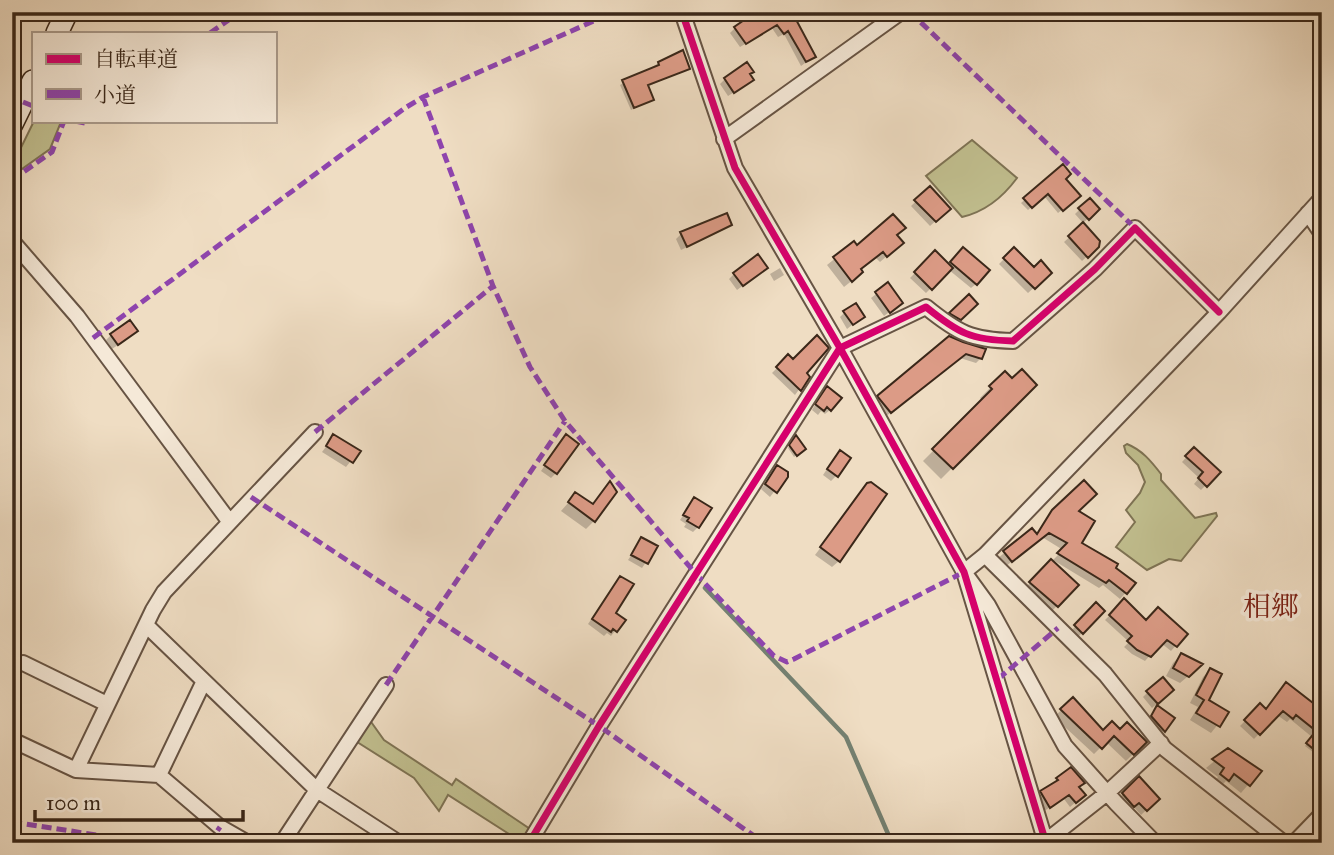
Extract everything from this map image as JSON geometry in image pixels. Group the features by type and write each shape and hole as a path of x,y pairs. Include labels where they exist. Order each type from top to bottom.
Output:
{"main road":[{"path":"57,32 67,12"},
{"path":"12,124 32,83"}],"street":[{"path":"682,12 736,168 840,348 964,572 988,605 1066,746 1155,843"},
{"path":"724,139 901,12"},
{"path":"964,572 985,555 1219,312 1322,198"},
{"path":"1308,213 1322,234"},
{"path":"529,843 598,726 840,348 926,307 955,330 990,340 1013,341 1095,269 1135,228 1219,312"},
{"path":"12,241 77,316 229,522"},
{"path":"76,770 164,592 315,432"},
{"path":"985,555 1105,674 1161,743 1284,843"},
{"path":"964,572 1046,842 1107,793 1161,743"},
{"path":"146,625 317,790 399,843"},
{"path":"23,663 107,704"},
{"path":"159,775 204,681"},
{"path":"282,843 386,685"},
{"path":"12,740 76,770 159,775 220,827 248,843"},
{"path":"1294,843 1322,814"}],"shaded area":[{"path":"34,122 61,122 50,149 12,176 12,166"},
{"path":"972,140 1017,178 992,203 962,217 926,176"},
{"path":"1127,444 1150,460 1161,474 1161,480 1195,518 1216,513 1217,516 1181,561 1169,559 1147,570 1116,547 1135,522 1126,510 1145,482 1138,465 1126,453 1124,446"},
{"path":"369,719 384,740 452,785 456,779 533,831 523,843 448,795 439,811 414,778 354,740"}],"building":[{"path":"756,12 792,12 816,57 806,62 788,31 784,34 777,25 746,44 734,27"},
{"path":"683,50 690,69 648,85 654,100 634,108 622,80 659,65 658,62"},
{"path":"747,62 754,72 750,74 754,80 734,93 724,78"},
{"path":"1063,164 1071,174 1066,179 1081,196 1063,211 1048,194 1032,208 1023,198"},
{"path":"930,186 951,209 936,222 914,200"},
{"path":"1090,198 1100,209 1089,220 1078,208"},
{"path":"727,213 732,225 687,247 680,232"},
{"path":"893,214 906,228 897,235 904,243 887,257 883,252 861,269 863,272 852,282 833,257 854,241 857,245"},
{"path":"1083,222 1100,241 1099,247 1088,258 1068,236"},
{"path":"963,247 990,270 977,285 950,262"},
{"path":"1014,247 1034,267 1041,260 1052,273 1035,289 1003,258"},
{"path":"935,250 953,268 932,290 914,272"},
{"path":"758,254 768,268 743,286 733,273"},
{"path":"888,282 903,303 890,313 875,292"},
{"path":"969,294 978,304 961,320 949,313"},
{"path":"856,303 865,317 853,325 843,311"},
{"path":"130,320 138,331 118,345 110,334"},
{"path":"817,335 829,348 807,373 810,377 801,391 776,367 788,354 793,359"},
{"path":"949,336 986,349 982,359 966,354 891,413 877,396"},
{"path":"1022,369 1037,385 953,469 932,449 992,389 989,386 1005,371 1012,378"},
{"path":"827,386 842,398 831,411 827,407 824,411 815,404"},
{"path":"333,434 361,451 353,463 326,446"},
{"path":"566,434 579,444 557,474 544,465"},
{"path":"796,435 806,449 797,456 789,445"},
{"path":"1194,447 1221,472 1207,487 1198,478 1203,472 1185,456"},
{"path":"840,450 851,458 838,477 827,469"},
{"path":"777,465 788,472 788,477 777,493 765,484"},
{"path":"1084,480 1097,494 1079,511 1095,521 1082,543 1118,564 1116,568 1136,583 1127,594 1109,580 1106,583 1057,553 1067,543 1049,533 1012,562 1003,551 1032,528 1037,534 1052,510"},
{"path":"610,481 617,492 595,522 568,502 575,492 593,504"},
{"path":"871,482 887,494 840,562 820,547 867,483"},
{"path":"694,497 712,508 699,528 687,521 689,518 683,515"},
{"path":"641,537 658,546 648,564 631,555"},
{"path":"1051,559 1079,585 1058,607 1029,582"},
{"path":"620,576 634,584 616,613 626,620 617,632 613,629 611,632 592,619"},
{"path":"1124,598 1146,620 1158,607 1188,634 1177,647 1167,640 1151,657 1137,650 1127,641 1132,636 1109,615"},
{"path":"1096,602 1105,611 1083,634 1074,625"},
{"path":"1181,653 1203,664 1189,677 1173,668"},
{"path":"1210,668 1222,674 1209,700 1229,712 1220,727 1196,713 1204,700 1196,695"},
{"path":"1163,677 1174,690 1158,704 1146,691"},
{"path":"1286,682 1322,710 1322,756 1306,743 1316,731 1296,715 1293,719 1283,711 1260,735 1244,720 1260,703 1266,709"},
{"path":"1073,697 1103,730 1112,721 1120,729 1127,722 1147,742 1134,755 1114,736 1102,749 1060,709"},
{"path":"1157,705 1175,718 1165,732 1151,716"},
{"path":"1228,748 1262,771 1250,786 1234,774 1229,781 1220,774 1224,768 1212,759"},
{"path":"1071,767 1085,783 1079,787 1086,795 1076,803 1069,795 1050,808 1040,791 1058,780 1056,778"},
{"path":"1139,776 1160,799 1147,811 1139,803 1134,807 1122,793"}],"waterway":[{"path":"705,588 846,737 892,843"}],"marked path":[{"path":"211,32 240,12"},
{"path":"93,338 405,108 423,97 614,12"},
{"path":"910,12 1135,228"},
{"path":"423,97 493,286 530,367 565,421 696,574 774,656 787,662 794,659 964,572"},
{"path":"23,102 32,106"},
{"path":"12,180 52,152 64,122"},
{"path":"80,122 86,122"},
{"path":"315,432 493,286"},
{"path":"386,685 565,421"},
{"path":"251,497 599,726 764,843"},
{"path":"998,679 1058,628"},
{"path":"12,822 149,843"},
{"path":"209,843 220,827"}],"cycle path":[{"path":"682,12 735,168 840,348 964,572 1046,843"},
{"path":"529,843 599,726 840,348 926,307 947,323 975,337 1013,341 1095,269 1135,228 1219,312"}],"district":[{"name":"相郷","path":"1271,606"}]}
